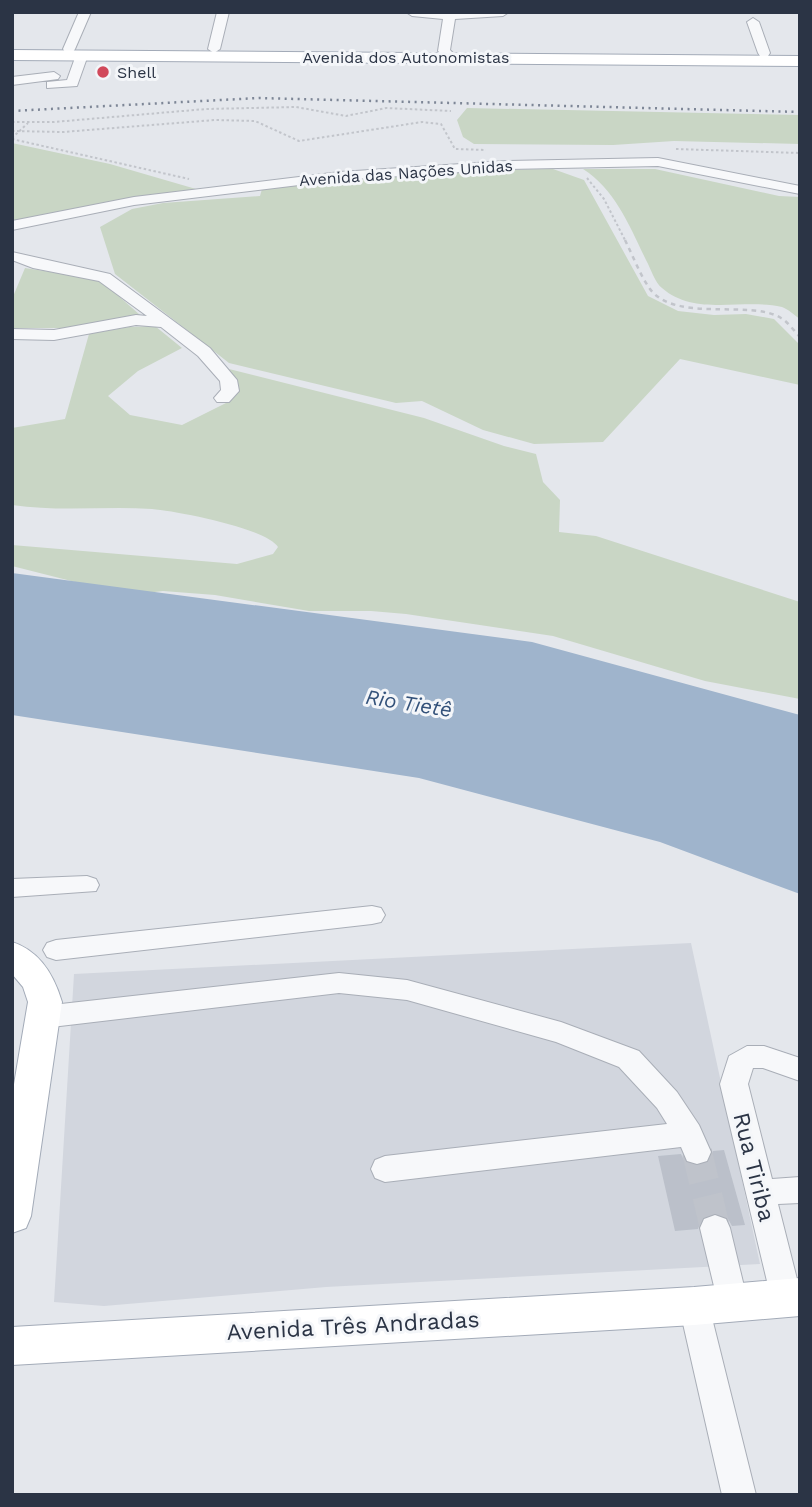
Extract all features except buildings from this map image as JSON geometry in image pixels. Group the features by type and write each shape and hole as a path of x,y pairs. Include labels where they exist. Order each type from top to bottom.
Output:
{"main road":[{"name":"Avenida dos Autonomistas","path":"12,48 71,53 800,54"},
{"name":"Avenida dos Autonomistas","path":"12,55 214,49 800,61"},
{"path":"12,1216 45,1002 33,958"},
{"name":"Avenida Três Andradas","path":"12,1346 793,1297"}],"street":[{"path":"52,84 71,53 85,12"},
{"path":"214,49 223,12"},
{"path":"412,12 503,12"},
{"path":"448,54 450,14"},
{"path":"752,22 764,53"},
{"path":"12,80 72,83 71,53"},
{"name":"Avenida das Nações Unidas","path":"15,225 134,201 340,176 562,164 658,162 800,190"},
{"path":"15,225 21,237 14,260 104,277 204,352 228,380 230,391 223,398"},
{"path":"12,334 54,335 136,320 166,323"},
{"path":"12,888 87,885"},
{"path":"33,958 372,915"},
{"path":"43,1017 339,983 407,990 561,1033 629,1059 667,1100 693,1143 385,1169"},
{"name":"Rua Tiriba","path":"793,1297 761,1192 734,1084 739,1064 747,1057 764,1057 800,1070"},
{"path":"761,1192 800,1190"},
{"path":"715,1228 714,1304 739,1495"}],"path":[{"path":"12,122 206,109 296,107 346,116 386,108 451,110"},
{"path":"12,131 63,132 215,120 255,121 299,141 422,122 441,124 455,149 495,150"},
{"path":"12,139 28,123"},
{"path":"12,139 69,150 156,173 180,176 224,190"},
{"path":"666,149 704,148 800,153"},
{"path":"562,164 586,176 604,199 651,291 674,304 705,310 747,310 780,317 800,337"}],"shaded area":[{"path":"691,943 760,1264 326,1287 104,1306 54,1302 74,974"}],"green space":[{"path":"467,108 800,115 800,144 674,141 613,145 474,144 463,137 457,120"},
{"path":"12,143 110,164 196,189 135,197 12,221"},
{"path":"553,169 584,180 648,296 678,311 714,315 746,314 774,319 800,345 800,385 680,359 603,442 534,444 483,430 422,401 396,403 229,363 115,274 100,227 132,209 163,203 260,196 262,189 407,174"},
{"path":"583,169 655,169 779,196 800,197 800,319 782,307 704,304 675,297 655,279 613,198"},
{"path":"25,268 89,278 105,284 140,315 66,328 12,328 12,299"},
{"path":"155,326 182,348 138,371 108,396 130,415 182,425 230,401 238,387 229,369 424,418 504,446 536,454 543,482 560,500 559,532 596,536 800,602 800,699 705,681 553,636 406,614 309,611 215,595 163,591 146,593 87,585 12,566 12,545 237,564 273,554 278,547 257,533 239,527 164,510 12,505 12,428 65,419 89,334 129,327"}],"water":[{"name":"Rio Tietê","path":"12,573 532,642 800,715 800,894 660,842 419,778 12,715"}],"tunnel":[{"path":"697,1152 715,1228"}],"railway":[{"path":"12,111 259,98 800,112"}],"place":[{"name":"Shell","path":"103,72"}]}
